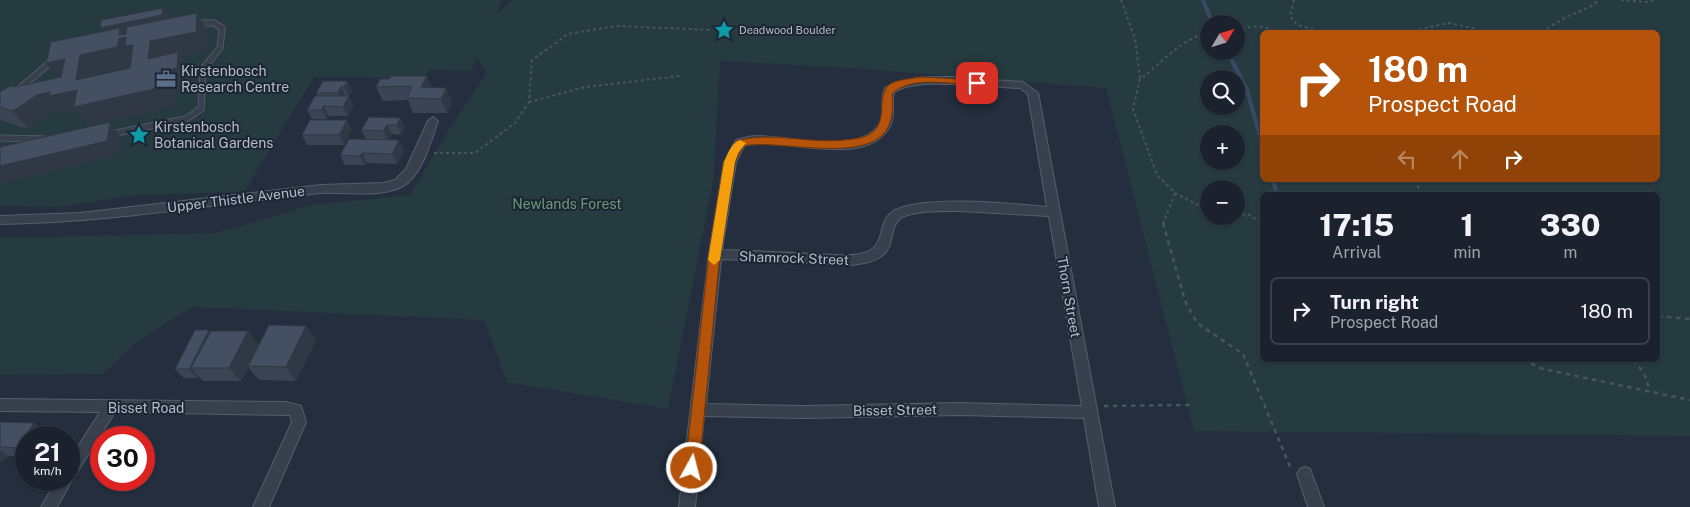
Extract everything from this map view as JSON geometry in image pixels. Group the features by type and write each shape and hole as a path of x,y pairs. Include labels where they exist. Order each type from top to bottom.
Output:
{"street":[{"name":"Thorn Street","path":"714,254 730,162 740,143 754,140 770,140 824,146 855,143 870,139 880,130 887,119 889,90 902,83 930,80 1014,84 1029,88 1034,93 1107,507"},
{"name":"Upper Thistle Avenue","path":"0,220 66,218 220,202 324,188 390,186 410,175 433,121"},
{"name":"Shamrock Street","path":"714,254 853,260 874,255 882,249 887,241 887,230 892,218 907,211 940,207 982,206 1054,212"},
{"path":"687,507 699,410 714,254"},
{"name":"Bisset Road","path":"0,405 296,410 299,422 261,507"},
{"path":"80,456 110,408"},
{"name":"Bisset Street","path":"699,410 804,412 1090,409"},
{"path":"1305,474 1316,507"},
{"path":"48,507 58,491"}],"lane":[{"path":"104,136 186,119 201,109 203,72 205,66 220,48 222,28 219,25 206,22 187,25"},
{"path":"14,93 61,55"},
{"path":"0,138 49,139"}],"path":[{"path":"1121,0 1135,39 1140,79 1133,109 1157,176 1175,193 1200,206"},
{"path":"1294,0 1290,16 1297,25 1316,30"},
{"path":"1545,30 1599,0"},
{"path":"1621,0 1647,2 1654,0"},
{"path":"1416,30 1449,23 1481,30"},
{"path":"420,153 475,153 515,123 529,102 532,60 568,34 616,26 710,30"},
{"path":"1245,28 1259,26 1275,30"},
{"path":"1140,79 1158,66 1174,48 1200,35"},
{"path":"529,102 555,92 602,84 680,76"},
{"path":"1175,193 1163,224 1185,301 1197,324 1243,354 1293,472 1305,474"},
{"path":"1245,215 1250,216 1260,223"},
{"path":"1660,316 1690,319"},
{"path":"1527,362 1542,369 1690,400"},
{"path":"1635,362 1644,373 1651,392"},
{"path":"1090,409 1190,405"}],"green space":[{"name":"Newlands Forest","path":"0,0 502,0 497,14 513,0 1690,0 1690,436 1194,431 1106,88 849,68 720,61 713,182 668,409 507,382 484,320 192,307 133,345 103,374 0,375 0,238 217,233 312,205 410,195 447,133 487,73 477,58 471,71 429,70 425,78 314,77 244,192 136,195 59,207 0,206"}],"building":[{"path":"163,8 162,15 100,28 101,20"},
{"path":"197,13 196,32 150,41 148,59 178,52 177,68 163,71 162,87 74,107 77,90 49,96 50,92 37,95 13,111 0,107 0,92 10,86 15,87 61,77 65,59 46,63 51,42 120,28 119,35 126,34 127,27","holes":["126,37 125,46 133,45 130,68 76,80 80,55 117,47 119,39"]},
{"path":"391,76 427,76 421,87 446,88 441,99 407,98 412,86 376,87 380,79 389,79"},
{"path":"323,81 347,81 338,93 316,93"},
{"path":"315,96 349,96 343,107 323,106 322,110 307,110"},
{"path":"369,117 400,118 397,125 387,125 383,131 361,130"},
{"path":"310,120 347,120 339,135 302,135"},
{"path":"110,122 107,141 0,166 0,147"},
{"path":"349,139 399,140 392,154 362,153 360,156 340,155"},
{"path":"269,325 306,326 286,367 248,366"},
{"path":"195,330 209,330 189,369 175,369"},
{"path":"211,331 248,331 229,368 191,368"},
{"path":"0,422 34,423 32,426 15,426 15,448 0,447"}],"waterway":[{"path":"1203,0 1209,15"},
{"path":"1232,60 1247,90 1260,136"},
{"path":"1274,182 1276,192"}],"slow traffic":[{"path":"714,260 730,162 733,152 740,143"}],"place":[{"name":"Deadwood Boulder","path":"724,30"},
{"name":"Kirstenbosch Research Centre","path":"166,79"},
{"name":"Kirstenbosch Botanical Gardens","path":"139,135"}],"route":[{"path":"692,468 714,254 733,152 740,143 754,140 824,146 863,141 875,136 884,125 887,119 887,94 896,85 921,80 977,83"}]}
